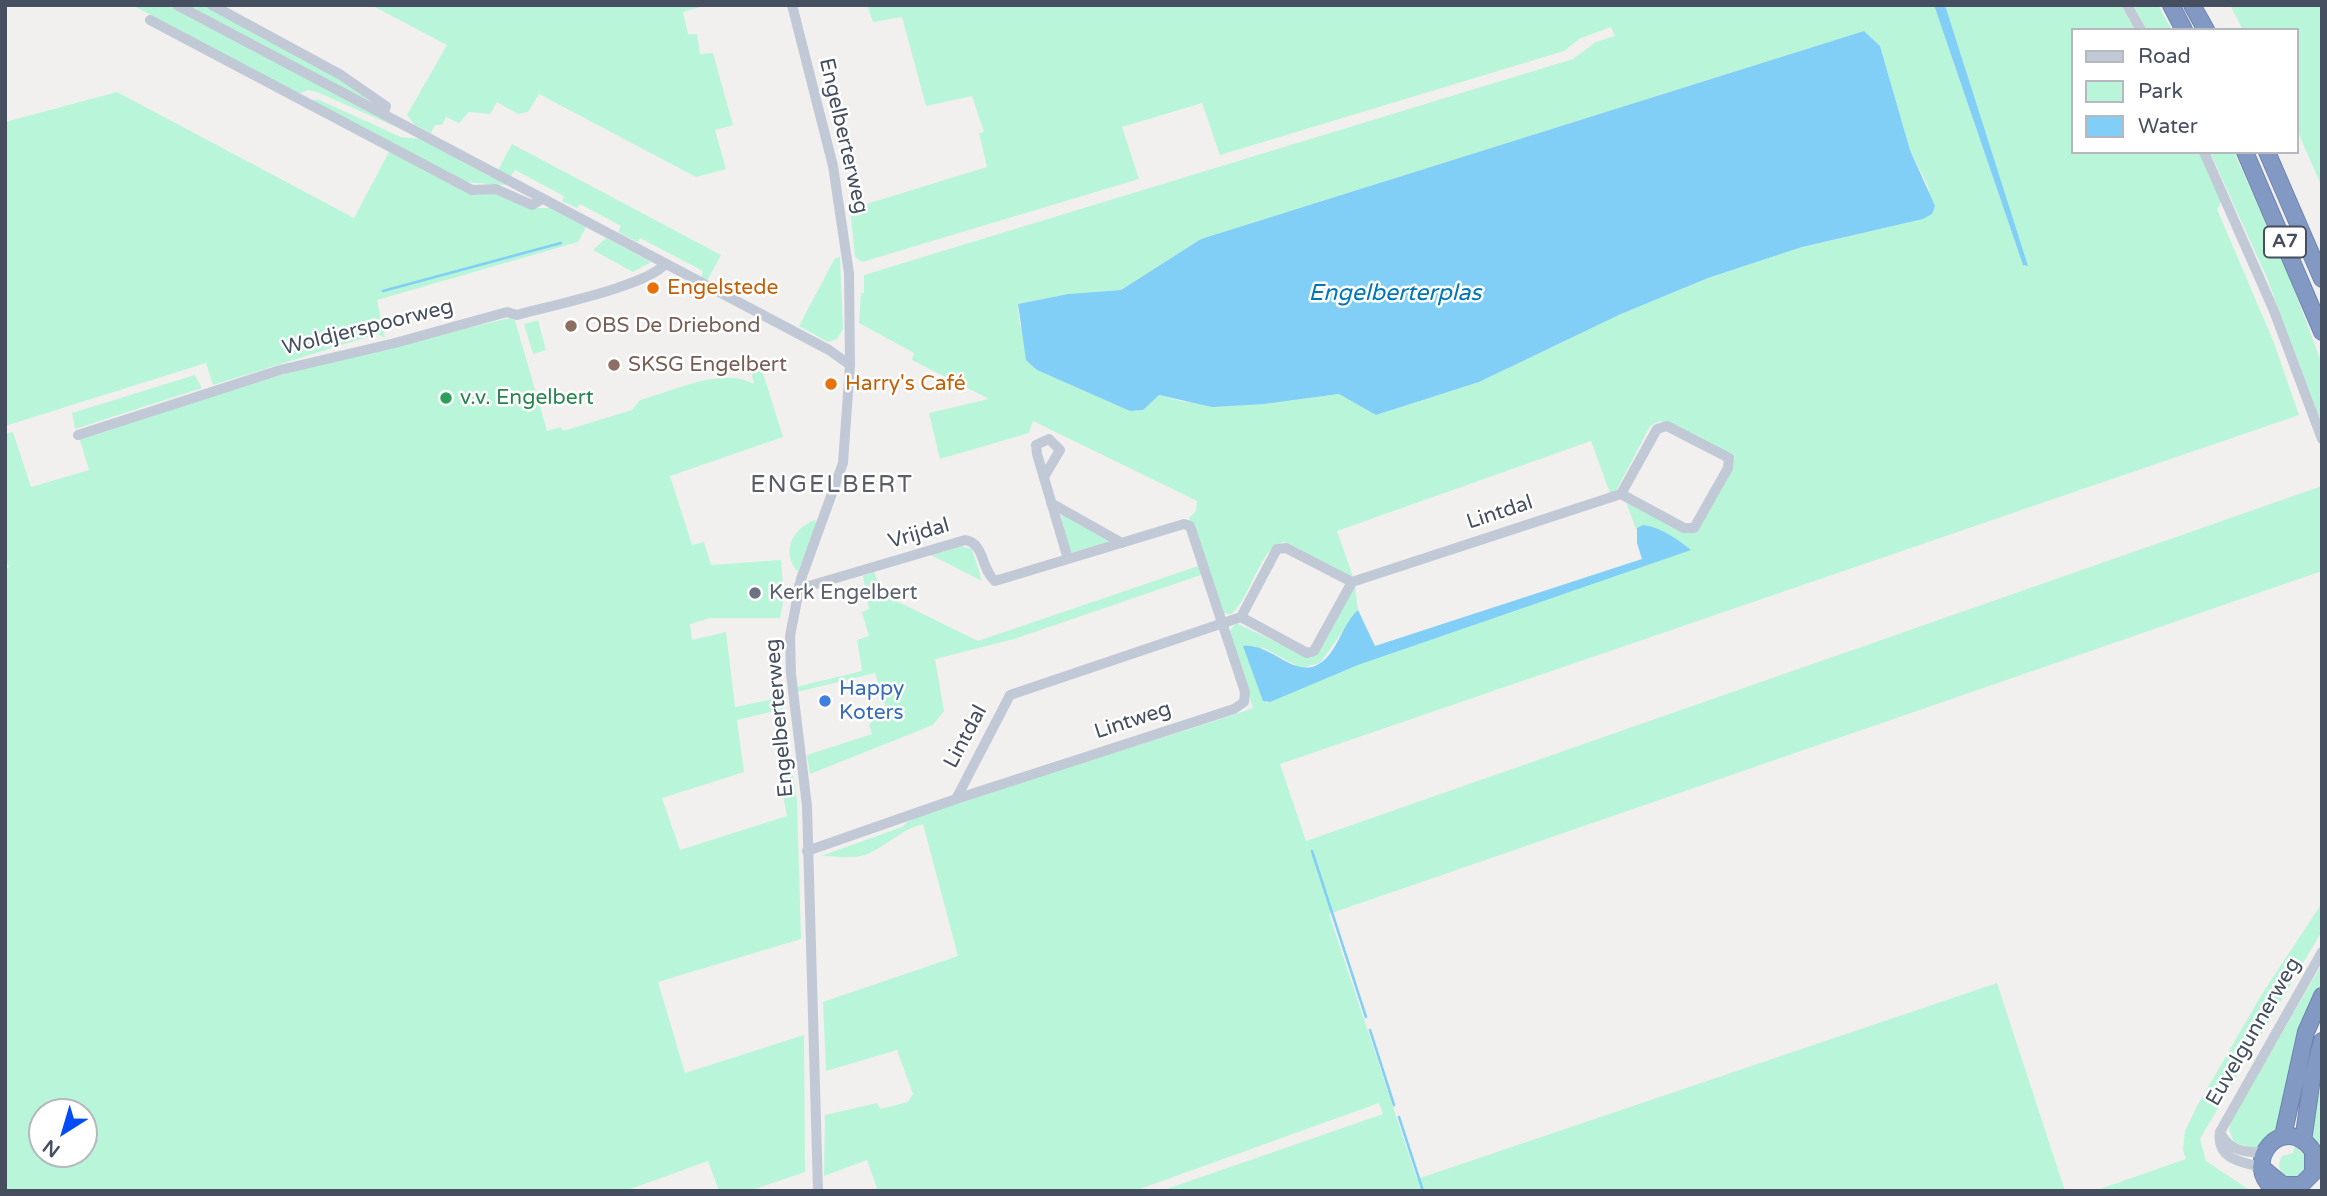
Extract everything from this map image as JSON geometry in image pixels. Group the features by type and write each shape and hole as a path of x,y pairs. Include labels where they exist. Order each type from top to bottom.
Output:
{"highway":[{"path":"2171,5 2183,28"},
{"path":"2192,5 2205,28"},
{"name":"A7","path":"2246,154 2322,332"},
{"name":"A7","path":"2268,154 2322,279"},
{"path":"2292,1138 2295,1116 2291,1105 2306,1032 2322,996"},
{"path":"2276,1191 2265,1179 2265,1164 2271,1155 2292,1138 2322,1041"},
{"path":"2265,1164 2277,1181 2289,1187 2316,1179 2313,1151 2292,1138"}],"street":[{"path":"177,5 830,350 850,365"},
{"path":"212,5 351,80 386,106 383,114"},
{"name":"Engelberterweg","path":"792,5 841,208 849,273 850,365 844,463 799,585 790,636 791,674 803,763 818,1191"},
{"path":"2127,5 2139,28"},
{"path":"150,20 472,190 496,189 532,205 542,199"},
{"path":"2205,154 2274,311 2322,439"},
{"name":"Woldjerspoorweg","path":"78,435 305,363 395,343 507,312 517,315 580,298 652,275 665,264"},
{"path":"830,350 850,341"},
{"path":"1667,426 1729,458 1728,468 1694,528 1684,528 1621,494 1657,429 1667,426"},
{"path":"1044,477 1068,559"},
{"name":"Lintdal","path":"1352,582 1621,494"},
{"path":"1051,503 1122,542"},
{"name":"Vrijdal","path":"799,585 809,586 965,540 972,541 979,548 987,575 995,581 1184,524 1190,526 1222,624"},
{"path":"1286,548 1352,582 1314,651 1307,653 1241,617 1278,549 1286,548"},
{"name":"Lintdal","path":"807,851 956,799 1010,695 1241,617"},
{"name":"Lintweg","path":"956,799 1234,709 1244,702 1245,692 1222,624"},
{"name":"Euvelgunnerweg","path":"2265,1164 2227,1156 2219,1145 2220,1132 2322,952"}],"green space":[{"path":"132,5 168,5 405,131 317,92 308,90 299,94"},
{"path":"187,5 205,5 341,78 374,105"},
{"path":"371,5 707,5 683,12 688,34 697,34 700,54 713,53 733,125 715,130 726,169 696,177 539,94 528,112 518,114 497,102 490,114 469,112 459,123 446,117 442,125 435,125 431,133 415,125 407,115 447,45"},
{"path":"867,5 1934,5 2023,265 2027,266 1945,5 2121,5 2134,28 2072,28 2072,154 2200,154 2222,201 2217,209 2274,343 2299,415 1280,764 1306,841 2322,486 2322,571 1329,914 1417,1179 1997,983 2065,1191 1161,1191 1383,1114 1379,1103 1134,1191 878,1191 867,1160 824,1176 825,1115 877,1103 880,1109 908,1102 913,1094 897,1050 826,1071 823,1002 958,956 923,824 908,829 865,855 821,856 994,790 1253,708 1229,632 1236,623 1305,656 1355,585 1358,610 1320,663 1301,668 1262,647 1266,703 1358,665 1690,549 1672,537 1636,529 1626,502 1687,533 1699,527 1735,458 1660,421 1650,426 1616,491 1610,493 1591,441 1337,531 1353,577 1285,542 1276,545 1262,562 1238,607 1231,614 1222,613 1189,518 1196,511 1197,501 1033,421 1029,433 940,459 929,413 989,399 912,360 914,353 859,323 864,275 1573,59 1596,42 1615,36 1611,27 1579,39 1564,51 1220,155 1202,103 1122,127 1139,179 862,262 855,257 850,209 987,167 979,133 984,132 972,96 926,106 902,17 873,22","holes":["1864,31 1880,46 1910,150 1928,186 1932,214 1923,219 1802,247 1708,278 1621,314 1479,382 1376,415 1339,394 1264,404 1185,402 1158,395 1143,410 1130,411 1037,370 1019,322 1018,304 1068,294 1121,290 1201,239"]},
{"path":"2133,5 2158,5 2171,28 2146,28"},
{"path":"2230,5 2322,5 2322,187 2299,135 2299,28 2242,28"},
{"path":"117,92 354,218 390,150 476,195 495,192 529,208 550,208 586,227 578,242 377,300 385,338 377,334 213,385 206,363 5,426 5,122"},
{"path":"317,99 401,137 420,139 506,185 464,182 312,101"},
{"path":"512,144 721,255 707,281 701,278 703,271 640,238 638,242 618,232 621,226 580,204 577,208 562,201 564,196 515,170 511,176 498,170"},
{"path":"2211,154 2235,154 2288,273 2322,364 2322,425 2267,278"},
{"path":"606,238 651,262 633,272 593,250"},
{"path":"840,257 843,329 837,339 828,342 799,326 835,258"},
{"path":"514,317 547,431 561,427 563,431 632,410 640,400 697,382 727,378 754,384 751,371 762,370 783,437 670,476 692,545 704,542 711,565 781,560 784,597 780,618 710,618 690,624 692,640 726,632 735,707 783,697 783,709 737,720 744,772 662,798 680,850 787,816 779,774 792,770 797,801 801,939 658,982 685,1073 804,1035 805,1172 749,1191 719,1191 708,1161 625,1191 5,1191 5,569 9,567 5,559 5,434 13,432 31,487 89,470 79,437 334,359"},
{"path":"538,320 546,350 533,354 524,324"},
{"path":"195,375 202,388 75,429 72,413"},
{"path":"1061,514 1110,541 1070,553"},
{"path":"814,520 818,523 798,571 790,555 792,541 800,529"},
{"path":"961,546 972,549 982,581 929,554"},
{"path":"1198,566 1201,575 1014,639 935,659 944,711 933,725 810,774 807,755 872,734 869,725 874,719 888,714 875,673 797,692 796,687 862,671 857,640 869,636 862,612 869,609 863,576 874,572 882,594 978,641"},
{"path":"2322,903 2322,931 2200,1139 2206,1161 2251,1191 2094,1191 2186,1159 2183,1150 2185,1131 2196,1108 2262,994"},
{"path":"2322,964 2322,983 2316,994 2281,1127 2254,1149 2234,1142 2229,1130 2231,1121"},
{"path":"2322,1058 2322,1163 2307,1131"},
{"path":"2295,1146 2305,1156 2306,1166 2299,1176 2290,1178 2281,1172 2279,1163 2282,1156 2293,1153"}],"water":[{"path":"1934,5 1945,5 2028,266 2023,265"},
{"name":"Engelberterplas","path":"1864,31 1880,46 1910,150 1935,206 1932,214 1923,219 1802,247 1708,278 1621,314 1479,382 1376,415 1339,394 1264,404 1212,407 1159,395 1143,410 1130,411 1037,370 1026,360 1018,304 1068,294 1121,290 1201,239"},
{"path":"1643,525 1662,531 1691,550 1358,665 1270,702 1263,701 1243,646 1262,649 1297,666 1315,666 1329,656 1358,610 1375,646 1642,559 1637,543 1637,528"}],"waterway":[{"path":"383,291 561,243"},
{"path":"1312,851 1366,1017"},
{"path":"1370,1030 1394,1105"},
{"path":"1399,1117 1423,1191"}],"place":[{"name":"Engelstede","path":"653,288"},
{"name":"OBS De Driebond","path":"571,326"},
{"name":"SKSG Engelbert","path":"614,365"},
{"name":"Harry's Café","path":"831,384"},
{"name":"v.v. Engelbert","path":"446,398"},
{"name":"Kerk Engelbert","path":"755,593"},
{"name":"Happy Koters","path":"825,701"}],"district":[{"name":"ENGELBERT","path":"832,486"}]}
